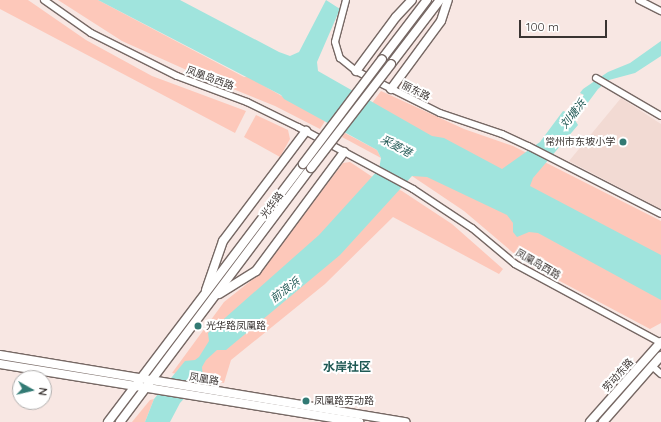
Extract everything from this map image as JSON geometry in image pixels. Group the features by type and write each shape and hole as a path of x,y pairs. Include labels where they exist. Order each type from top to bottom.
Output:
{"main road":[{"path":"356,71 396,17 412,0"},
{"name":"光华路","path":"108,422 137,385 140,377 427,0"},
{"name":"光华路","path":"120,422 311,168 440,0"},
{"path":"391,89 441,21 448,0"},
{"path":"204,294 223,241 306,131"},
{"path":"215,297 256,271 344,152"},
{"name":"劳动东路","path":"590,422 661,342"},
{"name":"凤凰路","path":"0,355 406,422"},
{"name":"劳动东路","path":"603,422 661,356"},
{"name":"凤凰路","path":"0,364 359,422"}],"street":[{"name":"凤凰岛西路","path":"44,0 91,33 177,76 247,102 306,131 413,189 472,228 515,264 661,342"},
{"name":"丽东路","path":"346,0 340,18 335,42 340,58 356,71 440,114 502,134 528,146 661,214"},
{"path":"639,0 661,11"},
{"path":"596,78 609,84 661,116"},
{"path":"652,366 661,374"}],"shaded area":[{"path":"0,0 28,0 86,40 152,76 246,111 235,133 0,9"},
{"path":"58,0 98,0 244,77 249,77 325,121 320,129 275,106 191,72 122,41"},
{"path":"381,91 464,129 513,146 661,221 661,264 367,110"},
{"name":"常州市东坡小学","path":"621,98 661,124 661,209 569,161"},
{"path":"256,115 288,130 290,139 280,157 244,137"},
{"path":"345,133 377,150 381,158 342,137"},
{"path":"350,162 377,180 402,191 452,224 503,269 499,274 393,217 325,284 231,360 224,383 172,373 224,302 257,276 343,163"},
{"path":"416,168 661,292 661,323 650,329 524,262 464,211 412,176"},
{"path":"154,399 145,422 132,422 150,400"}],"water":[{"path":"98,0 180,0 279,52 290,56 299,52 326,0 340,9 317,62 318,71 432,136 444,138 502,169 540,142 563,111 570,113 584,95 580,93 583,89 608,72 630,63 661,41 661,56 635,73 609,80 598,89 575,120 578,125 533,178 530,186 661,255 661,300 538,233 529,232 517,237 513,232 513,223 507,215 427,177 412,176 340,255 226,350 217,350 206,360 202,367 203,378 180,403 170,422 145,422 154,399 185,361 195,360 199,357 209,341 208,333 319,235 379,169 381,158 377,150 284,99 281,95"}],"place":[{"name":"常州市东坡小学","path":"623,142"},
{"name":"光华路凤凰路","path":"198,326"},
{"name":"凤凰路劳动路","path":"306,401"}],"district":[{"name":"水岸社区","path":"347,367"}],"water label":[{"name":"刘塘浜","path":"573,114"},
{"name":"采菱港","path":"396,146"},
{"name":"前浪浜","path":"285,290"}]}
